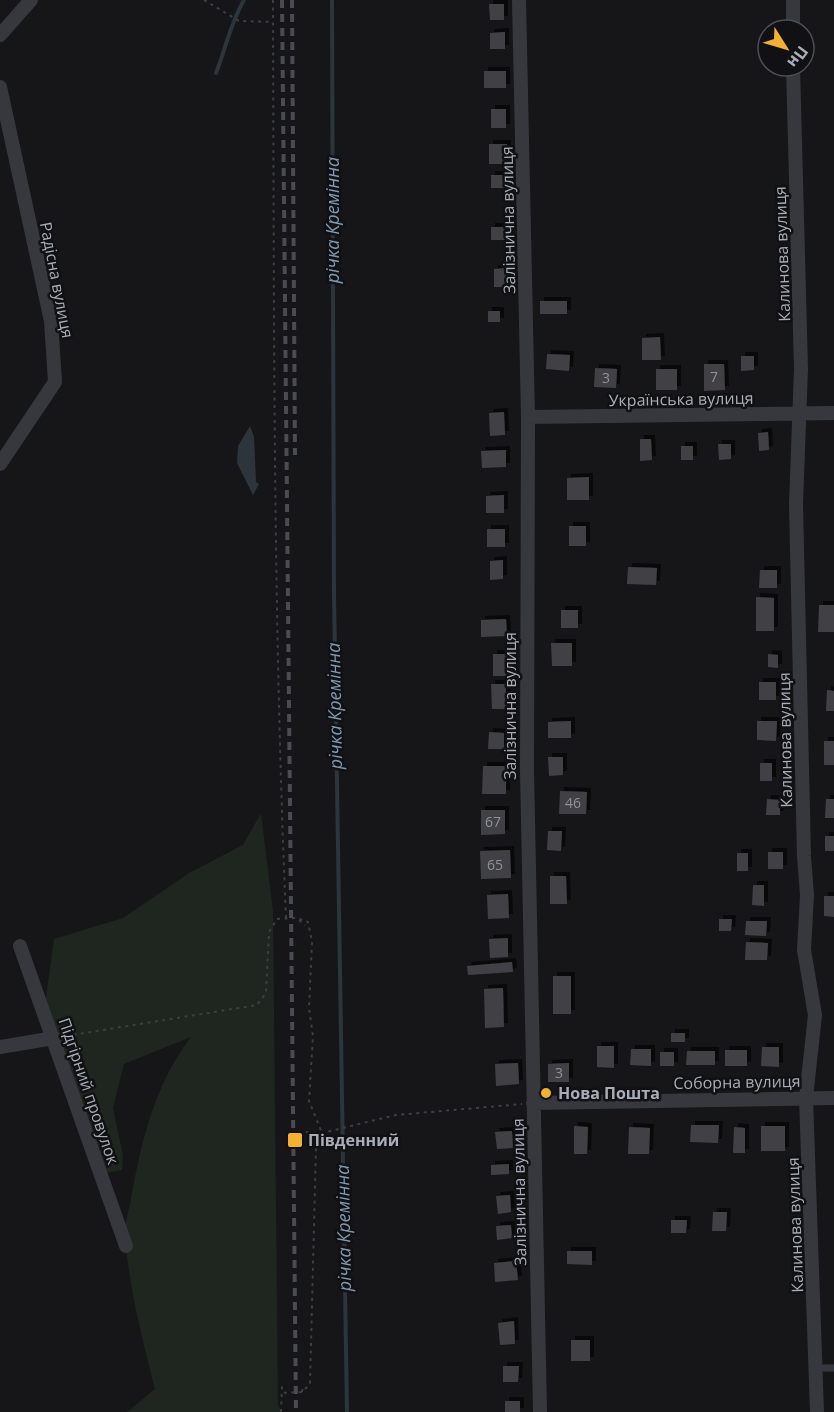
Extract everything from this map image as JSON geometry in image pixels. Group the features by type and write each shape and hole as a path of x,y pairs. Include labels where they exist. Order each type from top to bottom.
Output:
{"street":[{"path":"0,35 31,0"},
{"name":"Залізнична вулиця","path":"519,0 528,417 527,759 540,1412"},
{"path":"793,0 793,18"},
{"name":"Калинова вулиця","path":"793,78 801,369 796,516 804,856 807,895 804,950 815,1015 806,1098 817,1412"},
{"name":"Радісна вулиця","path":"0,87 51,321 56,373 55,382 0,464"},
{"name":"Українська вулиця","path":"528,417 834,413"},
{"name":"Підгірний провулок","path":"20,946 126,1246"},
{"path":"0,1047 54,1038"},
{"name":"Соборна вулиця","path":"533,1102 834,1098"}],"lane":[{"path":"816,1368 834,1368"}],"path":[{"path":"204,0 239,21 273,22"},
{"path":"273,0 273,304 280,759 286,919"},
{"path":"297,918 305,925"},
{"path":"277,919 297,918 308,922 312,942 309,1008 313,1036 309,1101 322,1133 316,1147 310,1384 302,1392 281,1393"},
{"path":"277,919 280,925"},
{"path":"54,1038 257,1005 266,993 269,932 277,919"},
{"path":"306,1132 322,1133 347,1128 366,1120 396,1115 473,1111 533,1102"},
{"path":"281,1412 282,1385"},
{"path":"302,1392 303,1385"}],"shaded area":[{"path":"250,426 254,437 256,482 259,484 253,495 237,463 238,446"},
{"path":"261,813 273,911 278,1405 282,1412 127,1412 155,1389 133,1294 125,1235 126,1222 151,1114 168,1074 191,1037 124,1064 113,1108 123,1155 122,1170 106,1173 44,1012 54,939 123,918 189,873 243,845"}],"building":[{"path":"489,4 504,4 504,20 490,20"},
{"path":"505,32 505,49 490,49 490,33"},
{"path":"484,71 506,71 506,88 484,88"},
{"path":"491,109 506,109 506,128 491,128"},
{"path":"489,144 507,144 507,164 489,164"},
{"path":"491,175 506,175 506,188 491,188"},
{"path":"491,227 506,227 506,240 491,240"},
{"path":"506,268 506,287 494,287 494,269"},
{"path":"540,301 567,301 567,314 540,314"},
{"path":"488,311 500,311 500,322 488,322"},
{"path":"660,337 661,360 642,360 642,338"},
{"path":"547,354 570,355 569,371 546,369"},
{"path":"741,356 754,356 754,370 741,371"},
{"path":"704,364 724,364 725,390 704,391"},
{"path":"595,368 617,369 616,388 594,387"},
{"path":"656,369 677,369 677,390 656,390"},
{"path":"504,412 505,435 490,436 489,413"},
{"path":"768,432 769,450 759,451 758,433"},
{"path":"640,439 651,439 652,460 640,461"},
{"path":"718,444 731,444 731,459 719,460"},
{"path":"681,446 693,446 693,460 681,460"},
{"path":"506,450 506,467 482,468 481,451"},
{"path":"589,477 589,500 567,500 567,478"},
{"path":"504,495 504,513 486,513 486,496"},
{"path":"569,526 586,526 586,546 569,546"},
{"path":"487,529 505,529 505,547 487,547"},
{"path":"503,560 503,579 490,580 490,561"},
{"path":"628,567 657,568 656,585 627,584"},
{"path":"760,570 777,570 777,588 759,588"},
{"path":"756,597 774,598 774,631 756,631"},
{"path":"819,605 834,605 834,632 818,632"},
{"path":"561,610 578,610 578,628 561,628"},
{"path":"506,619 507,636 481,637 481,620"},
{"path":"551,643 572,643 572,666 552,666"},
{"path":"493,654 508,654 508,676 493,676"},
{"path":"768,654 778,655 778,668 768,667"},
{"path":"759,682 776,682 776,700 759,700"},
{"path":"491,684 506,684 506,709 492,709"},
{"path":"827,690 834,691 834,711 826,711"},
{"path":"571,721 571,738 548,738 548,722"},
{"path":"757,721 777,721 776,741 757,740"},
{"path":"489,732 504,733 504,749 488,749"},
{"path":"824,741 834,741 834,765 824,765"},
{"path":"548,757 563,757 563,775 549,776"},
{"path":"760,763 772,763 772,781 760,781"},
{"path":"483,766 506,766 506,794 482,794"},
{"path":"560,791 587,792 586,814 559,814"},
{"path":"767,799 780,800 780,815 766,815"},
{"path":"826,799 834,799 834,818 825,818"},
{"path":"481,810 505,810 505,834 481,835"},
{"path":"548,831 562,831 561,851 547,850"},
{"path":"825,836 834,836 834,851 825,851"},
{"path":"510,850 511,878 481,879 480,851"},
{"path":"768,852 783,852 783,869 768,869"},
{"path":"737,853 748,853 748,871 737,871"},
{"path":"550,876 566,876 567,904 550,904"},
{"path":"753,885 764,885 764,906 752,905"},
{"path":"508,894 509,918 488,919 487,895"},
{"path":"824,896 834,896 834,917 824,916"},
{"path":"719,919 732,919 731,931 719,931"},
{"path":"746,921 767,921 766,936 745,935"},
{"path":"508,938 508,957 490,958 489,939"},
{"path":"746,942 768,943 767,960 745,960"},
{"path":"512,962 513,972 468,975 467,966"},
{"path":"553,976 571,976 571,1014 553,1014"},
{"path":"503,988 504,1027 485,1028 484,989"},
{"path":"671,1033 685,1033 685,1042 671,1042"},
{"path":"597,1046 614,1046 614,1068 597,1067"},
{"path":"762,1047 779,1047 779,1067 761,1066"},
{"path":"631,1049 651,1049 651,1066 630,1065"},
{"path":"725,1050 747,1050 747,1066 725,1066"},
{"path":"687,1051 715,1051 715,1065 686,1065"},
{"path":"660,1052 674,1052 674,1066 660,1066"},
{"path":"518,1063 519,1084 496,1086 495,1064"},
{"path":"569,1063 569,1082 548,1082 548,1064"},
{"path":"691,1125 719,1125 718,1143 690,1142"},
{"path":"574,1126 588,1127 587,1154 574,1154"},
{"path":"761,1126 785,1126 785,1151 761,1151"},
{"path":"629,1127 650,1128 649,1154 628,1154"},
{"path":"734,1127 745,1128 745,1153 733,1153"},
{"path":"512,1131 513,1148 497,1149 495,1132"},
{"path":"509,1164 509,1174 491,1175 491,1165"},
{"path":"510,1195 511,1212 498,1214 496,1196"},
{"path":"713,1212 727,1212 726,1231 712,1231"},
{"path":"671,1220 687,1220 686,1233 671,1233"},
{"path":"511,1225 512,1238 497,1240 496,1226"},
{"path":"567,1251 592,1251 592,1265 567,1264"},
{"path":"516,1261 518,1280 495,1282 494,1263"},
{"path":"514,1321 515,1344 500,1345 498,1323"},
{"path":"571,1340 590,1340 590,1361 571,1361"},
{"path":"503,1366 519,1366 518,1382 503,1382"},
{"path":"505,1401 520,1401 520,1412 505,1412"}],"waterway":[{"path":"216,73 244,0"},
{"name":"річка Кремінна","path":"332,0 334,595 347,1412"}],"railway":[{"path":"282,0 296,1412"},
{"path":"292,0 295,455"}],"place":[{"name":"Нова Пошта","path":"546,1093"},
{"name":"Південний","path":"295,1140"}]}
